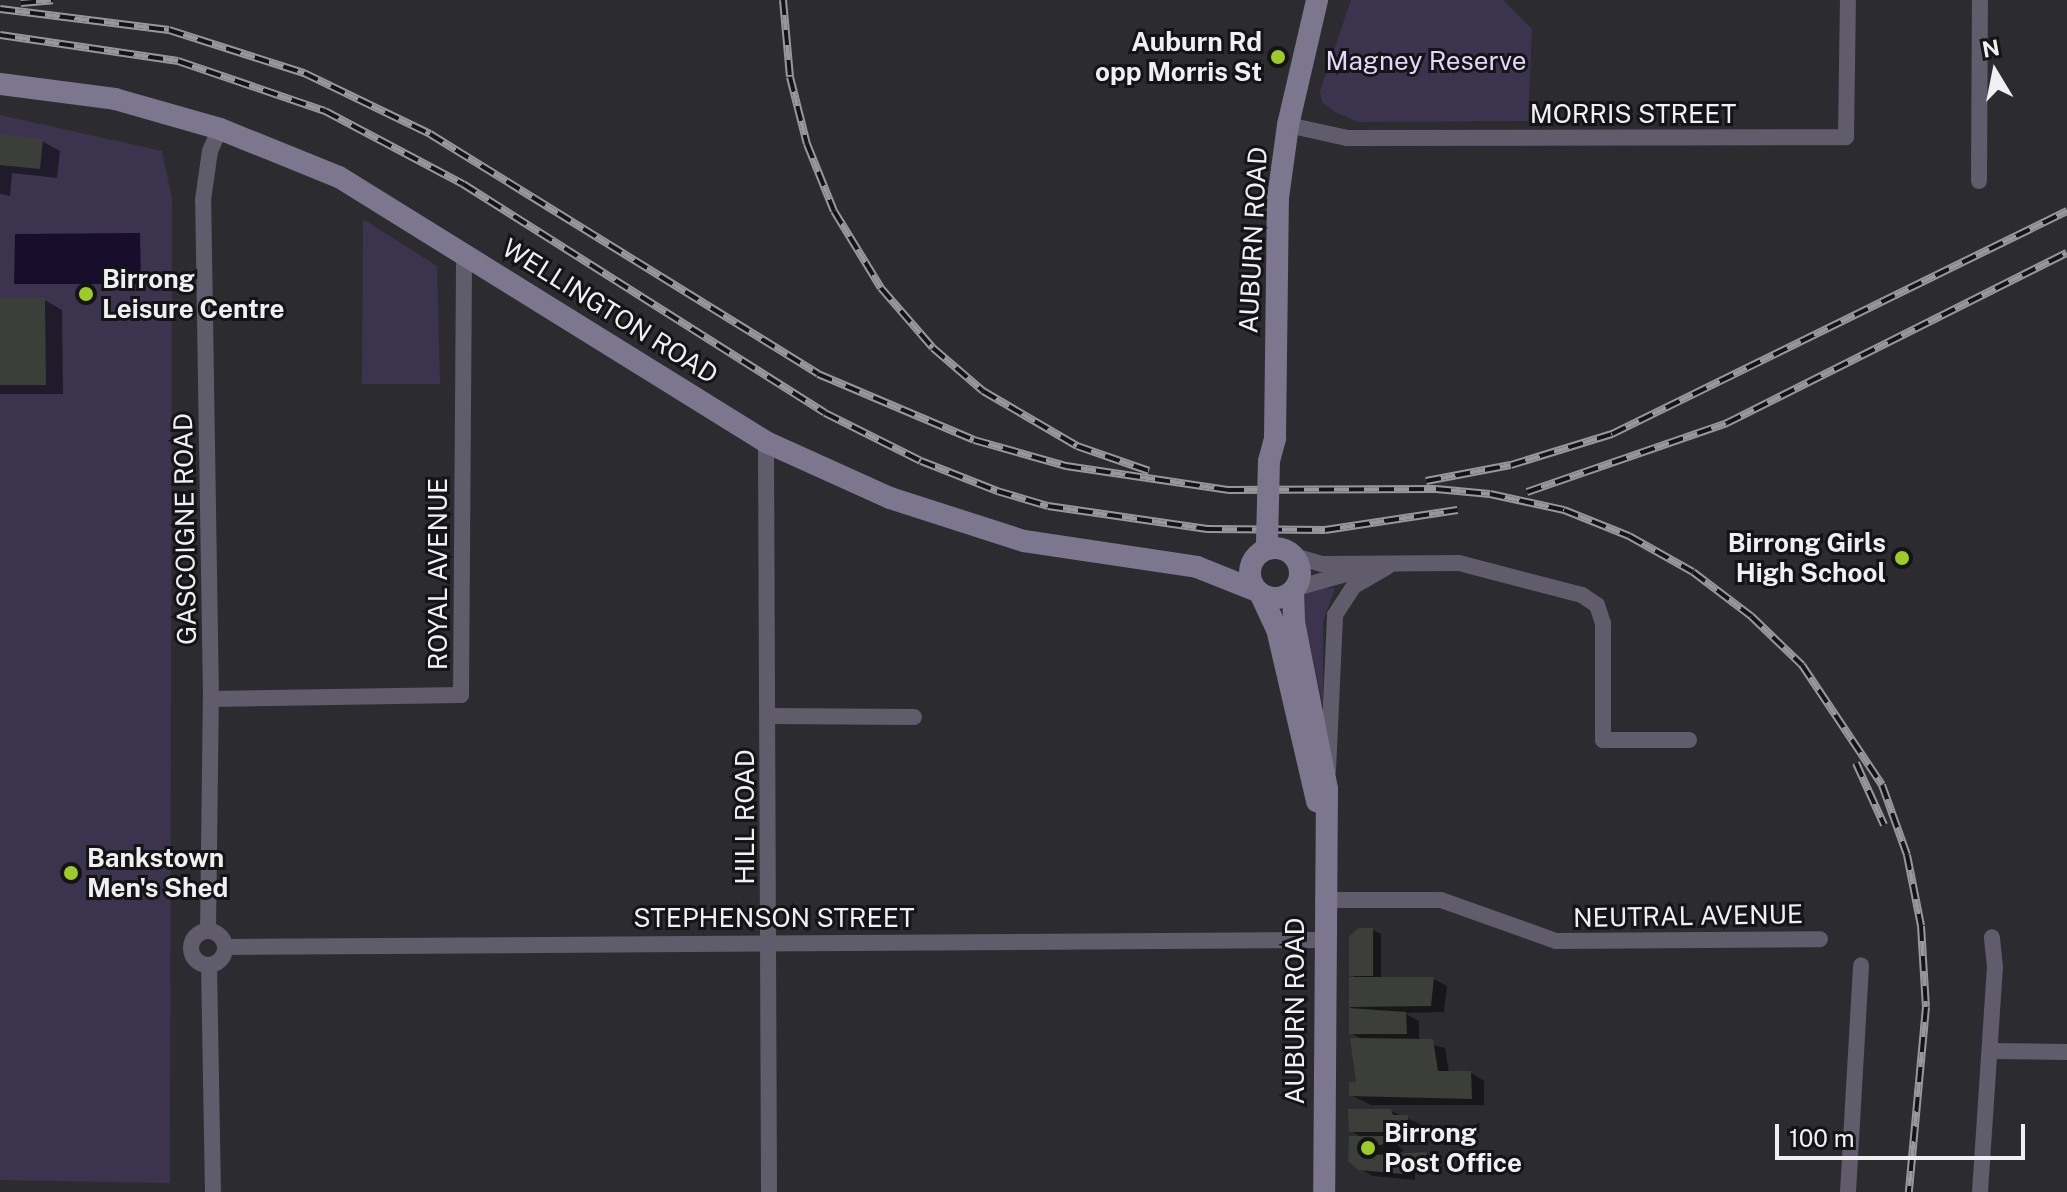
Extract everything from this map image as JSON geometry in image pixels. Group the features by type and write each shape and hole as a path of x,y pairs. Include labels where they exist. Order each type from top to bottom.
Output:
{"main road":[{"name":"AUBURN ROAD","path":"1275,550 1275,246 1288,125 1317,0"},
{"name":"WELLINGTON ROAD","path":"0,84 115,99 220,129 339,177 766,442 890,498 989,531 1063,549 1197,567 1258,592"},
{"name":"WELLINGTON ROAD","path":"1197,567 1275,550"},
{"path":"1275,550 1300,569 1295,589 1277,599 1258,592 1250,571 1275,550"},
{"name":"AUBURN ROAD","path":"1295,589 1294,622 1327,789 1323,829 1324,1192"},
{"name":"AUBURN ROAD","path":"1258,592 1277,629 1323,829"}],"street":[{"path":"1979,181 1980,0"},
{"name":"MORRIS STREET","path":"1288,125 1347,138 1846,137 1848,2"},
{"name":"GASCOIGNE ROAD","path":"208,931 211,699 203,200 210,151 220,129"},
{"name":"ROYAL AVENUE","path":"211,699 461,695 464,252"},
{"name":"HILL ROAD","path":"766,442 769,1192"},
{"path":"1275,550 1322,564 1459,563 1494,569 1590,599 1603,624 1603,740 1689,740"},
{"path":"1295,589 1387,565"},
{"name":"AUBURN ROAD","path":"1327,789 1335,615 1354,586 1387,565"},
{"path":"769,716 914,717"},
{"name":"NEUTRAL AVENUE","path":"1323,900 1441,900 1556,941 1820,939"},
{"path":"208,931 222,938 226,947 219,961 209,965 195,959 191,949 194,938 208,931"},
{"path":"1980,1192 1990,1051 1992,937"},
{"name":"STEPHENSON STREET","path":"226,947 1323,940"},
{"path":"209,965 213,1192"},
{"path":"1848,1192 1861,965"},
{"path":"1990,1051 2067,1052"},
{"path":"1330,1192 1341,1192"}],"green space":[{"name":"Magney Reserve","path":"1351,0 1503,0 1532,29 1528,121 1358,122 1335,112 1322,102 1320,91"},
{"path":"0,115 162,151 172,199 170,1183 0,1180"},
{"path":"363,219 437,266 440,384 362,384"},
{"path":"1335,588 1323,622 1323,706 1300,597 1308,589"}],"shaded area":[{"path":"140,233 141,284 14,284 15,234"}],"building":[{"path":"0,134 43,139 40,169 0,165"},
{"path":"0,298 45,298 46,385 0,385"},
{"path":"1358,928 1373,928 1373,976 1349,976 1349,937"},
{"path":"1349,977 1434,977 1431,1006 1349,1007"},
{"path":"1349,1008 1406,1012 1407,1034 1349,1034"},
{"path":"1350,1038 1433,1039 1438,1071 1471,1071 1472,1099 1349,1096 1349,1082 1356,1082"},
{"path":"1348,1109 1391,1109 1393,1115 1408,1115 1408,1132 1349,1132"},
{"path":"1349,1136 1391,1136 1392,1144 1379,1145 1373,1155 1427,1152 1426,1166 1402,1167 1403,1174 1358,1170 1348,1161"}],"railway":[{"path":"21,3 53,0"},
{"path":"783,0 790,77 807,144 834,211 881,288 933,348 983,391 1077,446 1149,471"},
{"path":"0,9 169,30 304,73 430,134 818,374 974,440 1066,466 1229,490 1436,489 1490,494 1564,510 1629,536 1693,572 1751,616 1802,665 1882,785 1907,855 1921,926 1926,1007 1909,1192"},
{"path":"0,35 178,61 325,111 463,184 825,413 921,461 997,491 1048,506 1207,529 1325,530 1457,510"},
{"path":"1426,481 1511,465 1612,434 2067,211"},
{"path":"1527,492 1727,423 2067,253"},
{"path":"1856,763 1884,825"}],"place":[{"name":"Auburn Rd opp Morris St","path":"1278,57"},
{"name":"Birrong Leisure Centre","path":"86,294"},
{"name":"Birrong Girls High School","path":"1902,558"},
{"name":"Bankstown Men's Shed","path":"71,873"},
{"name":"Birrong Post Office","path":"1368,1148"}]}
